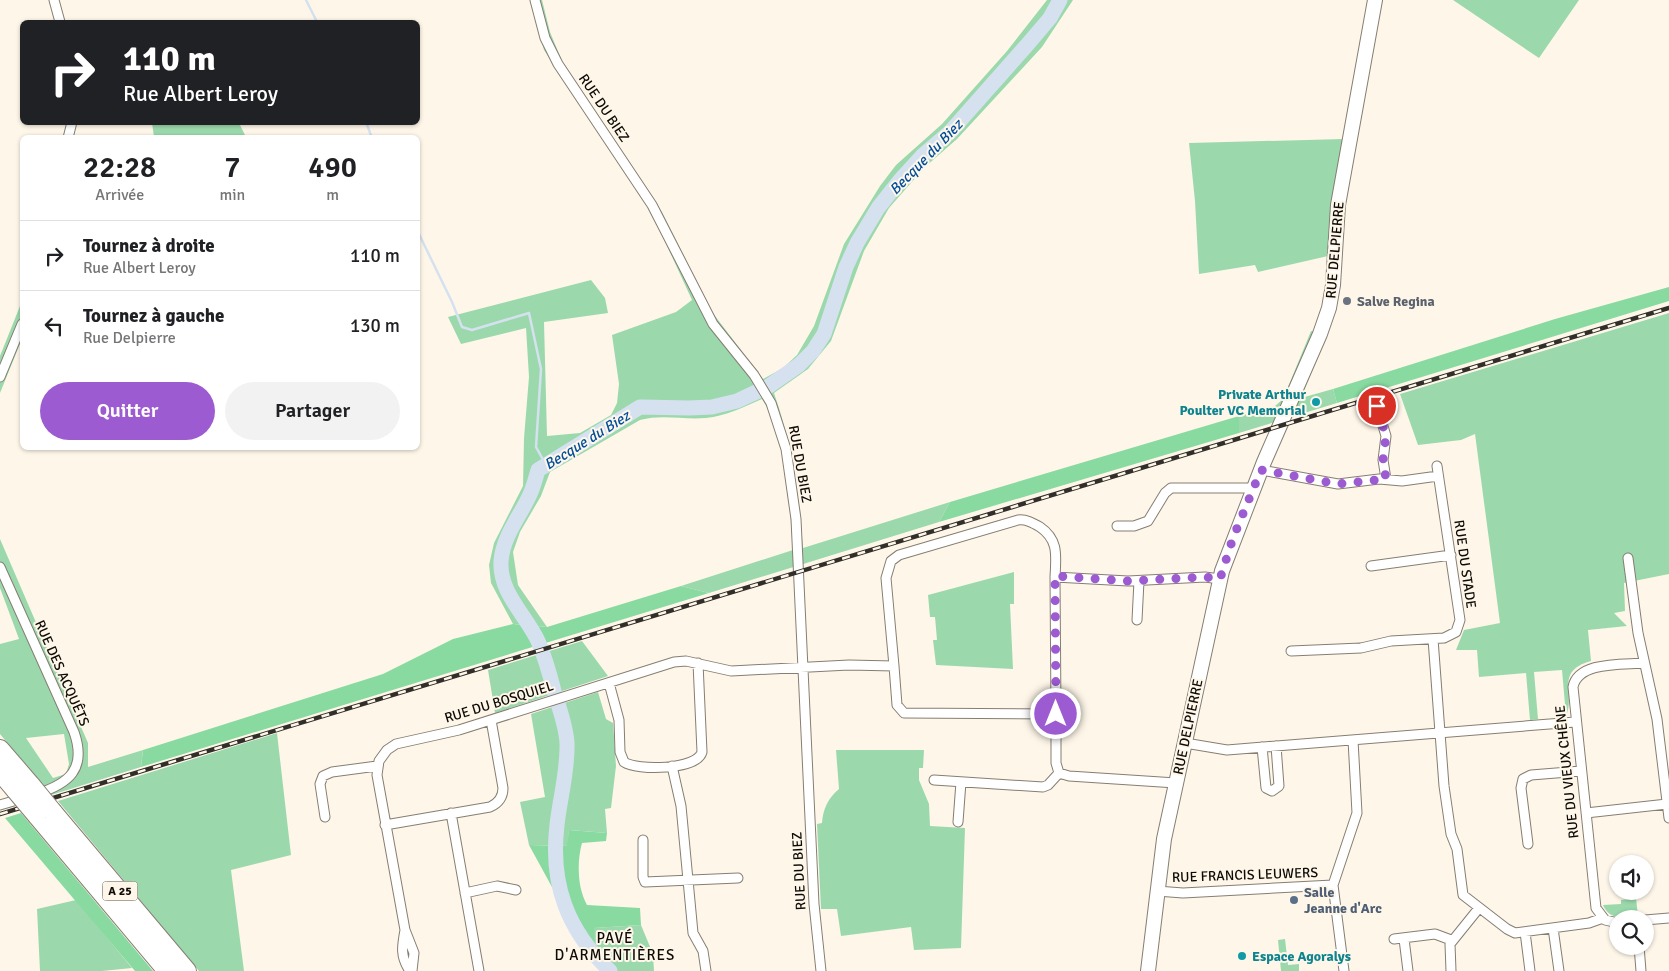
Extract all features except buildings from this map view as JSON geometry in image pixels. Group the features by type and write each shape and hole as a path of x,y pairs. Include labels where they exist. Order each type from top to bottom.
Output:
{"highway":[{"name":"A 25","path":"0,749 23,788 187,971"},
{"name":"A 25","path":"0,772 23,788"},
{"name":"A 25","path":"45,814 167,971"}],"street":[{"path":"54,0 59,20"},
{"name":"RUE DU BIEZ","path":"535,0 545,38 558,64 652,205 713,324 759,382 767,395 782,432 794,507 814,904 821,971"},
{"name":"RUE DELPIERRE","path":"1148,971 1164,839 1220,579 1233,538 1320,334 1329,308 1334,276 1338,205 1374,0"},
{"path":"0,377 20,329"},
{"path":"1377,406 1386,436 1383,460 1386,479"},
{"name":"RUE DU STADE","path":"1290,650 1361,648 1388,641 1433,639 1451,636 1459,626 1451,556 1437,466"},
{"path":"1261,470 1338,484 1386,479 1400,482 1438,476"},
{"path":"1117,526 1134,526 1148,521 1170,488 1254,488"},
{"path":"1056,714 904,713 899,710 897,705 886,578 888,565 896,556 1022,520 1037,525 1053,539 1056,548 1055,576 1056,714 1056,763 1059,773"},
{"path":"1371,566 1451,556"},
{"path":"1628,558 1636,622 1657,719 1669,818"},
{"name":"RUE DES ACQUÊTS","path":"0,567 74,732 78,750 74,771 62,785 0,804"},
{"path":"1055,576 1138,581 1205,577 1220,579"},
{"path":"1137,620 1138,581"},
{"path":"1433,639 1444,786 1450,834 1457,853 1462,893 1509,931 1525,932 1588,923 1602,918 1609,920"},
{"name":"RUE DU BOSQUIEL","path":"377,766 387,750 396,744 451,732 674,662 698,664 731,671 802,666 894,666"},
{"name":"RUE DU VIEUX CHÊNE","path":"1602,918 1596,908 1572,687 1575,678 1580,672 1588,669 1644,663"},
{"path":"609,683 619,720 622,759 629,765 638,767 672,766 695,762 701,756 698,664"},
{"path":"385,825 451,814 497,803 502,796 491,720"},
{"path":"1185,743 1224,750 1575,722"},
{"path":"1344,971 1333,885 1357,813 1353,740"},
{"path":"1262,747 1266,786 1267,790 1272,791 1279,786 1276,746"},
{"path":"325,817 320,784 323,776 332,772 377,766 385,825 405,930 401,951 403,960 411,971"},
{"path":"672,766 681,806 693,933 703,951 706,971"},
{"path":"1528,844 1521,788 1523,780 1530,775 1581,771"},
{"path":"934,780 1043,787 1048,785 1059,773"},
{"path":"1059,773 1069,776 1176,783"},
{"path":"958,822 961,782"},
{"path":"1586,813 1667,804"},
{"path":"451,814 479,971"},
{"path":"643,840 644,881 738,878"},
{"name":"RUE FRANCIS LEUWERS","path":"1157,891 1183,893 1333,885"},
{"path":"465,893 498,886 516,890"},
{"path":"1451,971 1449,950 1451,940 1479,908"},
{"path":"1654,919 1669,918"},
{"path":"1553,928 1558,971"},
{"path":"1525,932 1530,971"},
{"path":"1394,939 1435,934 1451,940"},
{"path":"1404,939 1408,971"},
{"path":"1640,955 1641,971"}],"green space":[{"path":"530,0 542,0 550,32 562,61 662,212 712,312 763,379 783,368 797,355 814,326 844,244 880,186 896,165 942,124 1007,51 1047,0 1073,0 1042,47 957,139 925,167 889,208 864,251 831,341 808,369 774,393 786,431 794,470 803,548 950,502 939,522 709,593 681,586 793,550 786,472 777,433 771,415 762,399 735,411 713,417 648,418 640,420 550,472 541,496 520,532 513,552 518,585 547,627 513,624 491,583 489,565 494,543 523,486 524,438 529,377 526,328 461,344 448,317 591,280 605,298 608,313 544,322 547,436 580,433 611,415 617,403 619,384 612,335 676,312 692,300 650,209 544,50"},
{"path":"1453,0 1579,0 1539,58"},
{"path":"1361,49 1343,199 1342,258 1328,256 1258,272 1255,265 1199,274 1195,201 1189,143 1343,139"},
{"path":"152,125 240,125 245,135 154,135"},
{"path":"1669,287 1669,301 1337,403 1333,389 1555,319"},
{"path":"20,306 20,344 0,393 0,356"},
{"path":"1669,313 1669,574 1624,583 1625,611 1614,613 1627,626 1588,630 1591,661 1580,665 1569,677 1569,700 1566,716 1562,670 1534,672 1538,719 1530,720 1526,673 1479,677 1477,650 1456,650 1464,630 1500,623 1475,434 1461,440 1418,445 1400,394"},
{"path":"1311,331 1326,337 1301,398 1333,389 1337,403 1239,433 1239,416 1275,406 1283,399"},
{"path":"1239,416 1239,433 939,522 950,502"},
{"path":"0,539 88,743 88,767 143,750 141,767 51,795 0,734 0,644 19,639 0,588","holes":["64,734 69,764 66,774 53,778 26,738"]},
{"path":"1014,572 1014,604 1010,604 1013,669 936,665 933,640 937,640 935,617 930,617 928,595"},
{"path":"681,586 709,593 141,767 143,750 383,674 453,639 513,624 547,627"},
{"path":"582,641 608,676 495,713 488,670"},
{"path":"598,692 606,719 613,723 616,766 611,808 605,809 607,833 569,830 568,846 529,845 520,802 545,797 531,714"},
{"path":"277,733 291,855 231,870 244,971 199,971 58,801"},
{"path":"836,750 924,750 923,768 919,768 919,780 929,804 930,826 965,828 961,948 914,950 911,927 841,936 837,909 821,909 817,824 822,823 827,804 839,789"},
{"path":"21,813 153,971 135,971 5,818"},
{"path":"569,830 607,833 606,841 582,843 579,858 579,874 581,890 587,905 640,908 641,925 594,928 596,963 587,951 529,845 567,846"},
{"path":"76,900 132,968 102,971 40,971 37,909"},
{"path":"1621,900 1636,900 1637,910 1609,910 1609,914 1603,905 1621,904"},
{"path":"641,925 653,954 654,971 604,971 596,963 593,928"},
{"path":"1285,939 1288,965 1299,964 1299,971 1281,971 1278,940"}],"waterway":[{"path":"306,0 316,20"},
{"name":"Becque du Biez","path":"610,971 595,955 572,922 559,886 556,867 556,847 557,825 566,763 567,743 565,730 541,647 533,631 508,593 501,572 502,551 505,542 531,492 538,470 640,407 712,407 737,401 769,386 799,365 813,351 824,334 846,267 857,243 878,208 922,156 950,132 1027,45 1050,18 1060,0"},
{"path":"367,125 371,135"},
{"path":"420,236 462,327 472,330 529,313 541,369 536,447 546,465"}],"railway":[{"path":"0,814 1669,308"}],"place":[{"name":"Salve Regina","path":"1347,301"},
{"name":"Private Arthur Poulter VC Memorial","path":"1316,402"},
{"name":"Salle Jeanne d'Arc","path":"1294,900"},
{"name":"Espace Agoralys","path":"1242,956"}],"district":[{"name":"PAVÉ D'ARMENTIÈRES","path":"615,946"}],"route":[{"path":"1056,714 1055,576 1128,581 1205,577 1220,579 1236,528 1261,470 1334,484 1379,478 1386,479 1383,460 1386,436 1377,406"}]}
